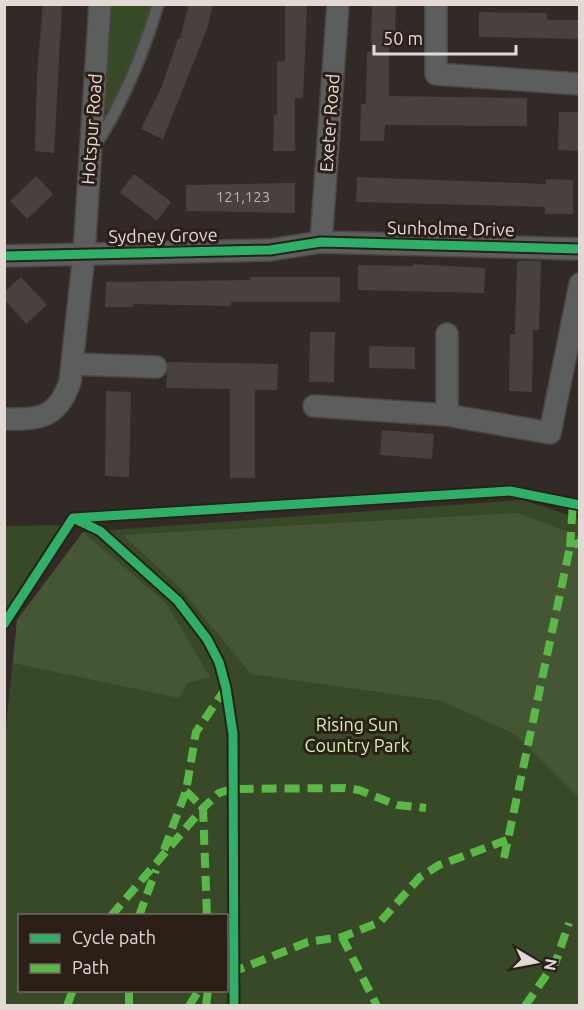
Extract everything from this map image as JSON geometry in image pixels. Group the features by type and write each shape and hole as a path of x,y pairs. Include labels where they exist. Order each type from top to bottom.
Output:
{"street":[{"name":"Hotspur Road","path":"4,418 39,417 50,413 65,396 73,364 84,255 100,4"},
{"name":"Exeter Road","path":"321,242 338,4"},
{"path":"436,4 436,74 579,84"},
{"name":"Sunholme Drive","path":"321,242 579,249"},
{"name":"Sydney Grove","path":"4,255 270,250 321,242"},
{"path":"314,406 447,415 549,433 579,284"},
{"path":"447,334 447,415"},
{"path":"73,364 156,367"}],"lane":[{"path":"90,153 113,118 143,56 158,4"}],"green space":[{"path":"106,5 153,5 139,54 113,109 106,111 99,104"},
{"name":"Rising Sun Country Park","path":"522,500 579,518 579,1005 5,1006 4,745 17,620 83,532"},
{"path":"518,513 579,536 579,798 516,735 442,701 251,674 181,589 123,535"},
{"path":"61,525 5,626 5,526"},
{"path":"83,532 166,603 210,677 187,683 179,698 13,663 17,620"}],"building":[{"path":"43,4 62,4 54,153 35,151 37,75"},
{"path":"189,4 213,4 207,29 163,139 141,129 162,86 178,39 180,39"},
{"path":"285,4 307,4 303,98 295,98 295,151 273,151 274,115 277,115 277,62 285,61"},
{"path":"372,4 396,4 395,36 389,36 389,96 527,98 527,126 385,125 384,141 360,141 361,104 366,104 367,52 371,52"},
{"path":"479,12 547,13 547,20 579,20 579,39 479,37"},
{"path":"559,112 579,112 579,151 558,150"},
{"path":"134,174 171,202 157,221 120,192"},
{"path":"36,176 53,194 27,219 10,201"},
{"path":"357,177 546,184 546,179 573,180 573,214 545,214 545,207 356,202"},
{"path":"295,183 295,213 186,211 186,185"},
{"path":"517,261 541,261 539,330 533,330 532,392 509,391 510,334 515,334"},
{"path":"413,264 485,268 484,293 358,290 358,265 413,266"},
{"path":"21,277 47,305 26,324 4,299 4,292"},
{"path":"250,277 340,277 340,302 231,302 231,306 133,304 133,307 105,307 106,282 250,280"},
{"path":"310,332 335,332 334,382 309,382"},
{"path":"369,346 415,347 415,369 369,368"},
{"path":"168,362 278,364 277,390 255,390 255,478 230,478 230,389 166,388"},
{"path":"106,391 131,392 129,477 105,476"},
{"path":"382,430 434,434 432,459 380,455"}],"marked path":[{"path":"570,547 573,503"},
{"path":"504,858 570,547 580,542"},
{"path":"164,850 186,791 196,732 226,688"},
{"path":"113,914 203,808 219,793 232,789 345,788 359,790 397,805 426,808"},
{"path":"186,791 203,808 207,914"},
{"path":"230,973 308,942 342,937 380,922 420,877 439,865 507,840"},
{"path":"140,914 156,870"},
{"path":"525,1006 556,961 569,923"},
{"path":"342,937 377,1006"},
{"path":"67,1006 72,992"},
{"path":"129,992 129,1006"},
{"path":"189,1006 198,992"},
{"path":"206,1006 208,992"}],"cycle path":[{"path":"4,256 270,250 321,242 580,249"},
{"path":"4,624 73,518 510,491 580,505"},
{"path":"75,519 100,531 178,601 207,639 219,662 226,688 233,734 234,1006"}]}
